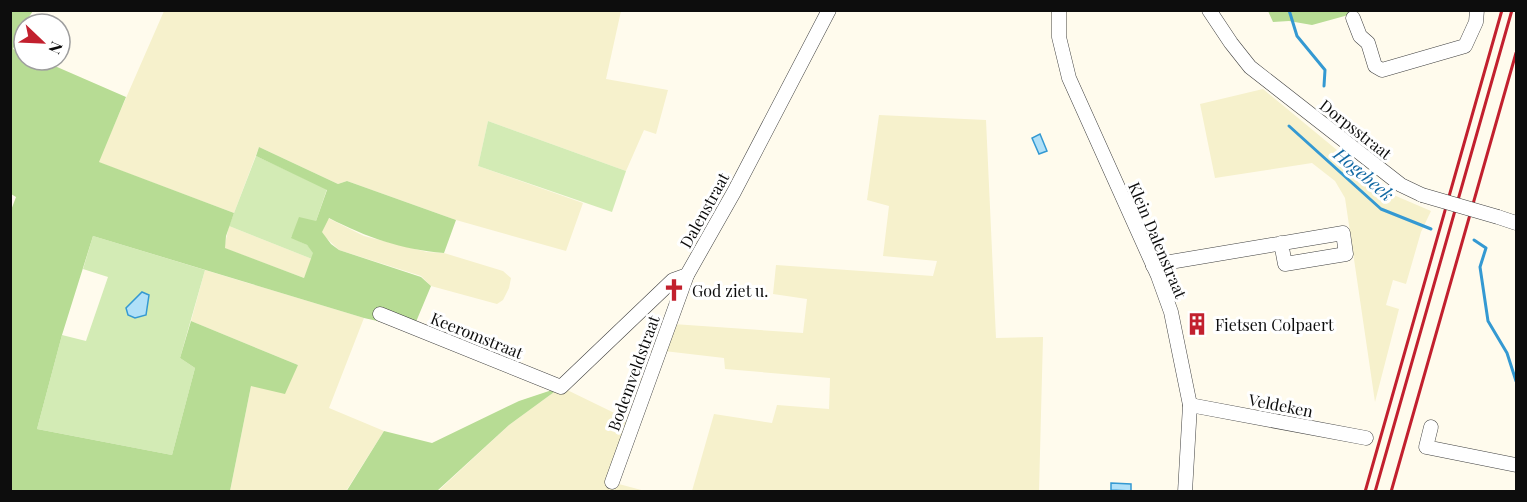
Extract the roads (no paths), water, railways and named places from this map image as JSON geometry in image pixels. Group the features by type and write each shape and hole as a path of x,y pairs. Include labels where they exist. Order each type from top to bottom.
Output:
{"street":[{"name":"Dalenstraat","path":"561,387 673,280 687,275 734,192 829,10"},
{"name":"Klein Dalenstraat","path":"1059,10 1059,37 1069,78 1153,266 1171,312 1190,405 1185,492"},
{"name":"Dorpsstraat","path":"1209,10 1250,67 1401,186 1422,195 1516,223"},
{"path":"1353,18 1360,36 1368,43 1375,66 1382,70 1465,46 1476,22 1477,10"},
{"path":"1153,266 1281,243"},
{"name":"Bodemveldstraat","path":"612,482 687,275"},
{"name":"Keeromstraat","path":"381,314 561,387"},
{"name":"Veldeken","path":"1190,405 1366,438"},
{"path":"1431,427 1426,447 1516,465"}],"water":[{"path":"1040,134 1047,151 1039,154 1032,138"},
{"path":"142,292 149,295 146,315 135,318 128,315 126,308"},
{"path":"1111,483 1131,484 1131,491 1111,490"}],"waterway":[{"name":"Hogebeek","path":"1289,10 1297,36 1325,70 1324,86"},
{"name":"Hogebeek","path":"1289,126 1381,209 1431,229"},
{"name":"Hogebeek","path":"1474,240 1486,248 1480,267 1488,321 1507,353 1516,381"}],"railway":[{"path":"1365,492 1502,10"},
{"path":"1375,492 1512,10"},
{"path":"1391,492 1516,53"}],"place":[{"name":"God ziet u.","path":"674,290"},
{"name":"Fietsen Colpaert","path":"1197,324"}]}
